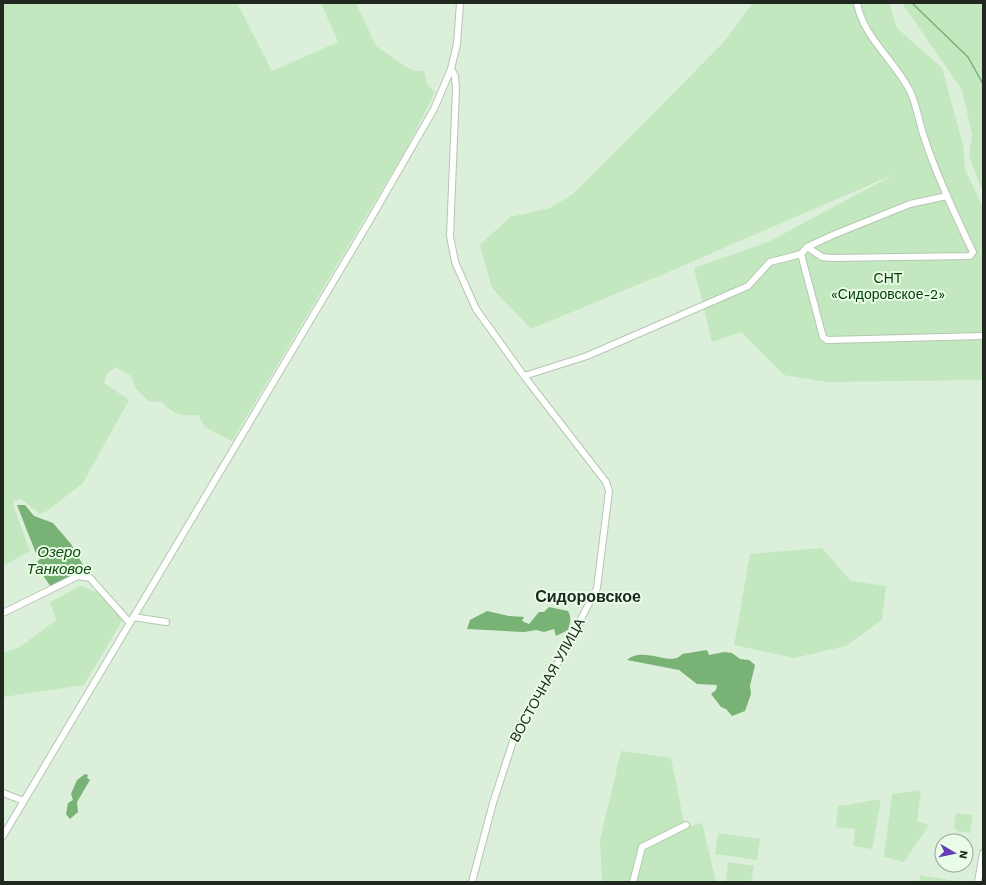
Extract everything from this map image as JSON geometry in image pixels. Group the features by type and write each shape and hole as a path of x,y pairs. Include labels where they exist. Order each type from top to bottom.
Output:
{"street":[{"path":"3,836 434,109 451,69 457,44 460,3"},
{"path":"807,247 822,257 831,258 970,256 973,252 947,196 924,136 917,106 909,90 868,30 857,3"},
{"name":"ВОСТОЧНАЯ УЛИЦА","path":"451,69 455,76 456,89 450,236 455,262 476,309 524,376 606,482 609,491 597,588 563,654 516,732 493,802 472,882"},
{"path":"524,376 587,356 748,286 770,262 801,254 807,247 833,235 910,204 947,196"},
{"path":"801,254 822,338 827,340 983,336"},
{"path":"3,613 78,576 90,578 130,623"},
{"path":"133,617 166,622"},
{"path":"3,793 24,801"},
{"path":"633,882 642,847 686,825"},
{"path":"978,882 983,853"}],"green space":[{"path":"3,3 237,3 272,71 338,42 321,3 356,3 376,46 411,70 424,71 427,84 435,92 408,146 232,441 205,427 198,415 182,415 174,413 162,402 149,401 136,389 131,376 116,367 106,375 104,383 129,400 83,483 47,511 40,514 21,499 15,500 13,504 30,551 3,566"},
{"name":"СНТ «Сидоровское-2»","path":"889,3 897,28 942,68 963,145 965,169 983,208 983,380 827,382 784,375 741,332 712,342 694,268 768,242 897,173 666,273 531,329 492,288 480,245 510,217 550,208 573,194 724,42 752,4"},
{"path":"902,3 983,3 983,192 969,156 972,135 962,90"},
{"path":"822,548 851,581 886,586 882,620 846,646 794,658 734,645 750,554"},
{"path":"81,586 102,594 123,619 84,685 3,697 3,653 20,647 56,620 50,602"},
{"path":"621,751 671,758 685,827 702,823 716,882 602,882 600,840"},
{"path":"921,790 917,821 929,825 904,862 884,857 892,794"},
{"path":"881,799 872,849 853,846 855,829 836,827 838,806"},
{"path":"956,813 973,815 970,833 957,831 954,827"},
{"path":"718,833 760,839 757,860 715,854"},
{"path":"728,862 754,866 751,882 726,882"},
{"path":"920,875 961,882 919,882"}],"water":[{"name":"Озеро Танковое","path":"17,505 25,505 34,516 53,523 71,544 83,565 75,568 68,579 51,587 38,568 36,563 41,558 37,556"},
{"path":"549,607 568,611 570,623 568,630 556,636 554,629 544,632 536,630 524,632 467,629 470,620 487,611 509,616 524,617 522,621 529,624 539,612 544,612"},
{"path":"707,650 709,655 724,652 732,653 740,659 749,660 755,665 750,686 751,694 745,711 732,716 726,709 721,707 711,694 716,690 717,685 697,684 679,670 627,660 634,656 641,655 672,659 677,658 682,654"},
{"path":"85,774 88,775 87,778 90,780 77,802 78,812 70,819 66,814 68,803 73,800 71,794 77,780"}],"waterway":[{"path":"912,3 968,57 983,84"}],"district":[{"name":"Сидоровское","path":"588,596"}]}
